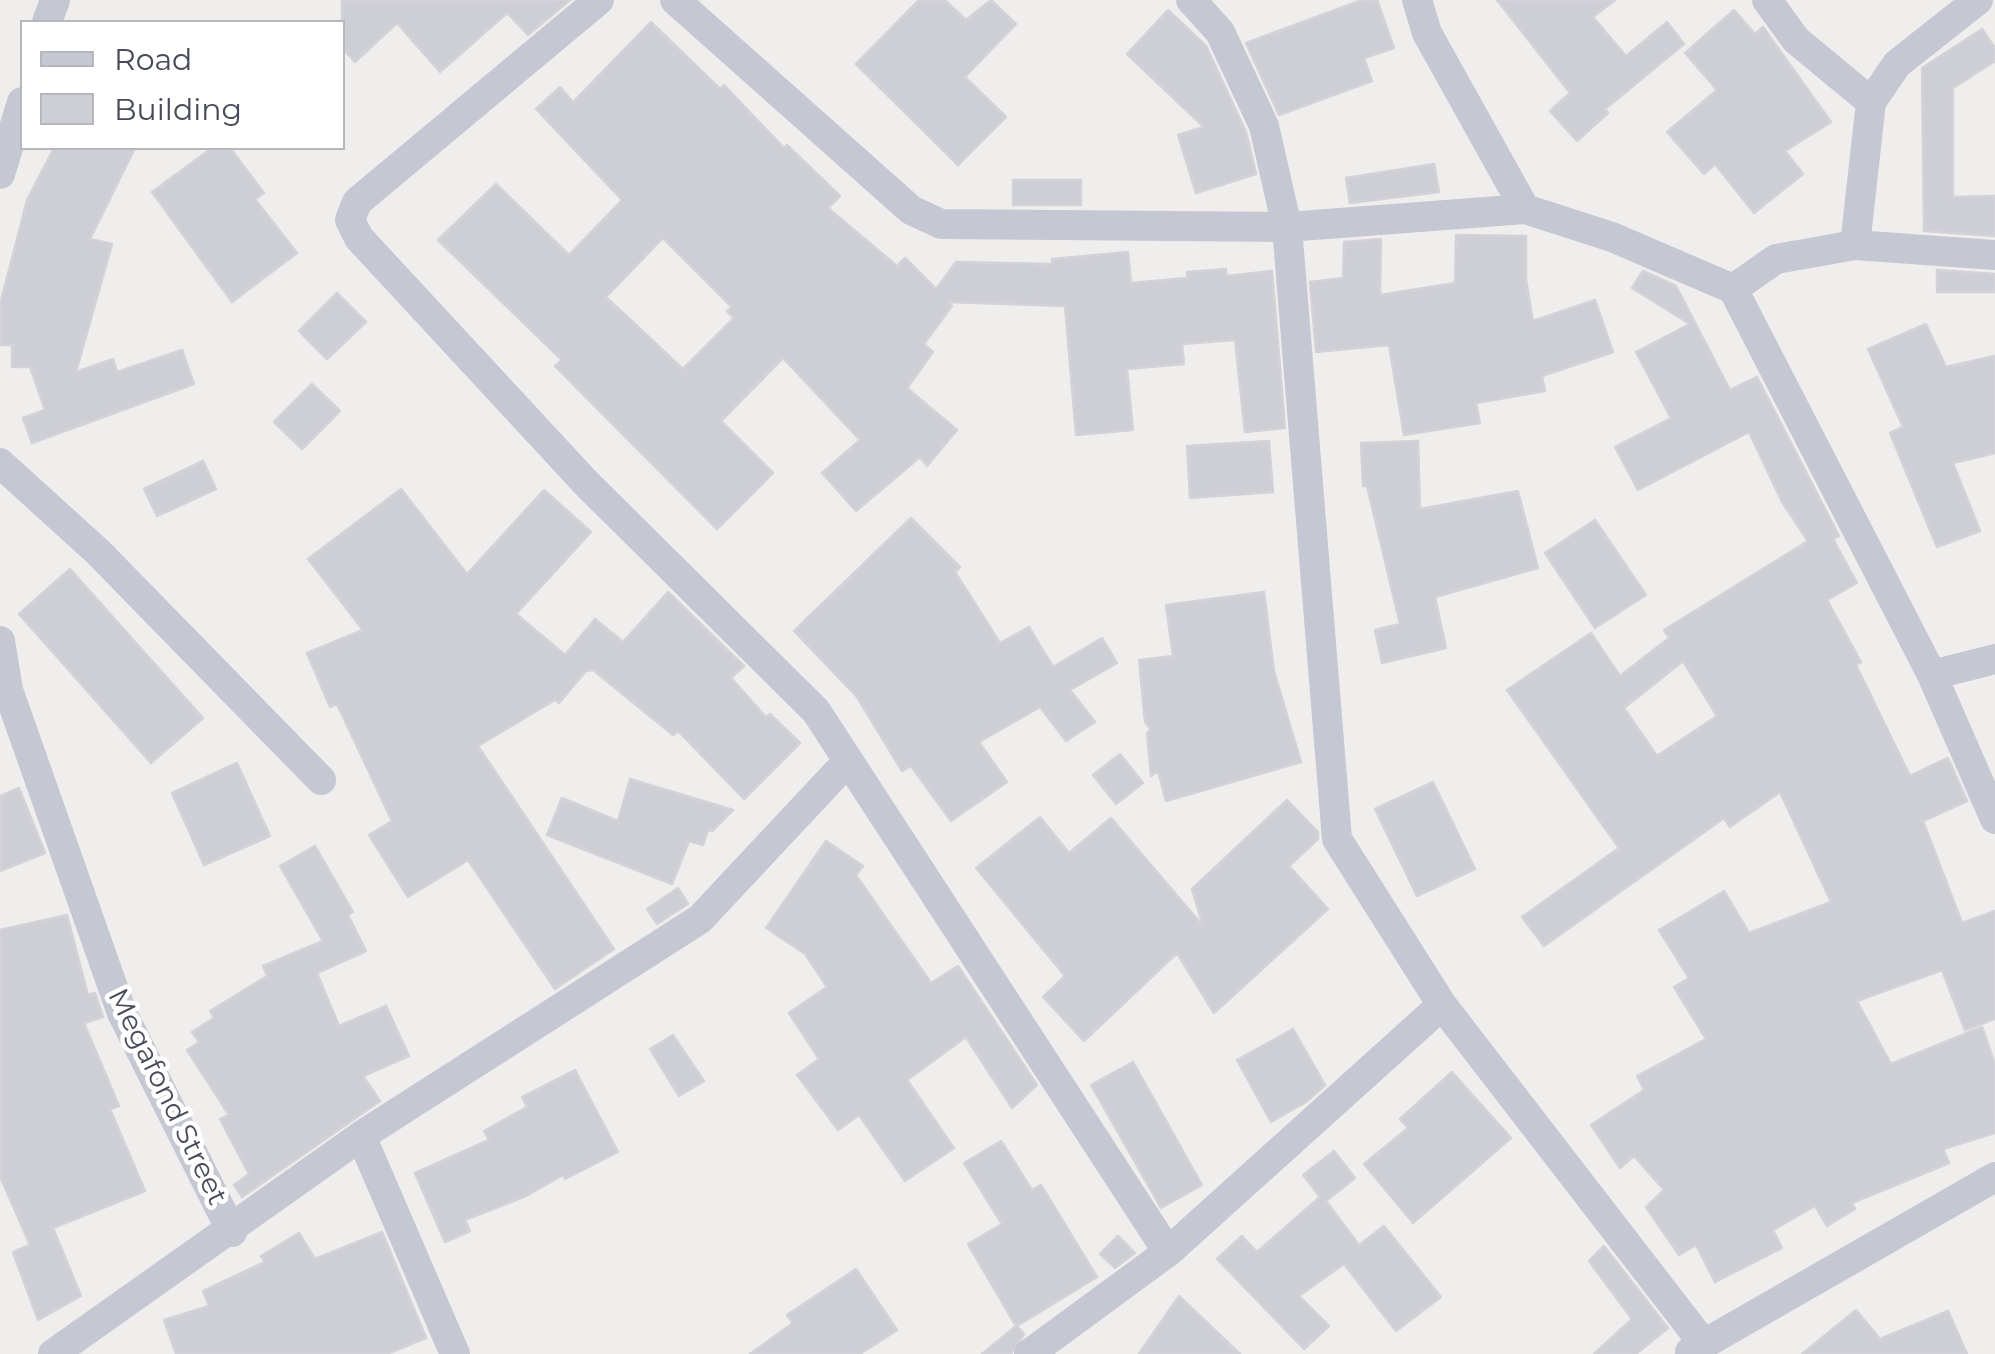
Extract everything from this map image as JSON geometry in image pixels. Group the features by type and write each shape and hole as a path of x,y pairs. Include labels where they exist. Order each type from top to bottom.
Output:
{"street":[{"path":"599,0 357,202 350,220 360,238 586,483 816,711 1168,1252"},
{"path":"675,0 911,210 941,224 1287,227 1524,209 1612,237 1733,289 1932,675 1995,819"},
{"path":"1191,0 1220,32 1264,126 1287,227 1337,839 1442,1005 1695,1348 1995,1177"},
{"path":"1418,0 1426,33 1524,209"},
{"path":"1767,0 1796,40 1870,102"},
{"path":"1855,245 1870,102 1897,64 1978,0"},
{"path":"0,174 20,109"},
{"path":"1733,289 1776,259 1855,245 1995,254"},
{"path":"0,463 98,552 321,780"},
{"name":"Megafond Street","path":"0,641 4,689 122,1013 232,1232 53,1354"},
{"path":"1932,675 1995,659"},
{"path":"232,1232 361,1136 700,919 848,761"},
{"path":"1029,1354 1168,1252 1442,1005"},
{"path":"361,1136 455,1354"}],"building":[{"path":"342,0 570,0 528,35 507,13 440,72 397,23 355,62 345,51"},
{"path":"919,0 945,0 966,20 991,0 1016,24 965,77 1006,117 958,165 856,64"},
{"path":"1362,0 1377,0 1394,48 1364,58 1372,81 1279,115 1246,43"},
{"path":"1497,0 1615,0 1593,17 1626,56 1667,22 1684,44 1605,109 1608,113 1577,141 1550,111 1570,93"},
{"path":"1168,10 1206,46 1246,132 1256,174 1196,193 1178,135 1204,127 1127,54"},
{"path":"1734,10 1755,34 1763,27 1831,122 1785,151 1803,174 1754,213 1715,164 1704,174 1667,132 1717,90 1685,53"},
{"path":"651,22 720,89 724,85 784,148 787,145 840,196 828,208 897,266 905,258 936,289 956,262 1052,264 1052,259 1128,252 1131,283 1187,278 1187,272 1226,269 1226,276 1272,271 1285,428 1245,432 1235,340 1182,344 1184,364 1127,369 1133,430 1076,435 1065,306 948,302 952,306 924,344 933,352 907,388 957,430 927,466 920,457 856,511 822,473 860,440 783,358 721,421 773,473 717,529 555,366 562,360 438,240 496,184 569,255 622,200 536,109 560,87 573,102","holes":["663,238 732,307 727,311 734,318 683,369 606,297"]},
{"path":"1982,29 1995,48 1995,61 1953,88 1953,197 1995,196 1995,236 1924,231 1922,68"},
{"path":"53,150 134,150 90,239 112,244 76,372 113,359 117,372 182,350 194,384 32,443 23,418 45,410 30,367 12,367 12,345 0,345 0,305 27,200"},
{"path":"209,150 232,150 264,193 255,199 297,253 232,302 152,192"},
{"path":"1434,164 1439,192 1350,203 1346,178"},
{"path":"1013,180 1081,180 1081,205 1013,205"},
{"path":"1456,235 1526,236 1526,280 1533,321 1595,300 1613,352 1542,376 1545,391 1476,403 1480,423 1404,435 1389,345 1316,352 1310,282 1343,278 1344,242 1381,239 1380,295 1455,283"},
{"path":"1937,270 1995,274 1995,292 1937,292"},
{"path":"1643,271 1676,286 1730,390 1757,377 1839,536 1833,539 1857,583 1827,600 1861,662 1856,665 1910,776 1948,758 1967,801 1923,821 1962,923 1995,911 1995,1019 1965,1030 1942,970 1857,1001 1891,1064 1982,1027 1995,1064 1995,1133 1943,1149 1949,1163 1852,1203 1855,1209 1827,1226 1815,1206 1773,1230 1782,1248 1715,1282 1696,1245 1679,1255 1646,1207 1664,1190 1634,1156 1620,1168 1591,1125 1644,1090 1637,1076 1706,1039 1674,987 1689,978 1659,930 1724,891 1749,933 1831,902 1780,792 1730,827 1724,818 1544,946 1522,917 1619,848 1507,690 1591,633 1620,676 1669,638 1664,630 1808,541 1782,502 1749,432 1638,490 1615,447 1671,418 1636,352 1690,324 1632,288","holes":["1683,661 1717,716 1657,756 1624,708"]},
{"path":"337,293 366,322 327,359 299,331"},
{"path":"1926,324 1946,367 1995,356 1995,453 1953,463 1980,531 1937,547 1890,433 1903,427 1868,349"},
{"path":"312,384 340,411 302,449 274,422"},
{"path":"1269,441 1273,492 1190,498 1187,446"},
{"path":"1418,441 1420,509 1518,491 1538,568 1435,597 1446,648 1382,663 1375,630 1400,624 1367,486 1363,486 1361,443"},
{"path":"203,461 216,489 157,516 144,489"},
{"path":"401,489 467,574 544,490 591,532 516,614 565,655 595,619 623,642 668,592 744,666 731,678 766,717 770,714 800,743 744,799 678,731 673,735 593,670 586,671 559,703 555,700 478,746 614,949 555,989 468,860 408,897 369,835 392,821 337,704 330,707 307,653 363,630 308,559"},
{"path":"911,518 960,567 955,572 1000,643 1029,627 1053,667 1102,638 1117,663 1070,690 1095,722 1066,741 1040,707 979,742 1007,782 951,821 911,766 902,771 857,697 794,631"},
{"path":"1595,520 1646,595 1595,628 1545,553"},
{"path":"70,569 203,718 151,763 19,614"},
{"path":"1264,592 1274,671 1301,762 1166,801 1158,771 1151,776 1147,733 1151,730 1145,722 1139,660 1173,656 1166,605"},
{"path":"1120,754 1143,783 1116,804 1093,775"},
{"path":"237,763 270,836 204,865 172,793"},
{"path":"630,779 733,810 712,831 708,830 703,845 689,841 672,884 547,835 562,798 618,821"},
{"path":"1433,782 1475,869 1417,896 1375,809"},
{"path":"19,788 45,853 0,871 0,796"},
{"path":"1287,800 1318,832 1318,839 1289,866 1328,909 1214,1013 1177,953 1084,1041 1043,997 1065,976 976,868 1040,817 1069,853 1111,818 1203,926 1192,889"},
{"path":"826,841 863,866 856,875 931,983 958,966 1037,1085 1012,1108 966,1037 907,1080 954,1148 905,1181 859,1115 838,1130 797,1075 819,1059 789,1013 827,987 805,954 766,928"},
{"path":"315,846 353,912 348,915 366,951 317,973 339,1026 386,1006 409,1056 363,1076 380,1101 242,1197 234,1185 249,1174 220,1119 229,1115 187,1050 199,1042 192,1032 214,1018 210,1011 267,976 263,966 323,941 280,866"},
{"path":"678,888 688,904 657,924 647,909"},
{"path":"67,915 88,995 95,993 103,1017 84,1023 119,1106 110,1109 145,1191 53,1228 81,1296 38,1320 13,1252 30,1245 0,1176 0,930"},
{"path":"1293,1029 1325,1085 1306,1102 1271,1122 1237,1060"},
{"path":"673,1035 704,1081 679,1096 650,1049"},
{"path":"1133,1062 1202,1185 1161,1208 1091,1085"},
{"path":"575,1070 618,1152 565,1179 563,1175 526,1196 465,1220 470,1231 445,1242 415,1173 489,1140 484,1131 527,1107 522,1097"},
{"path":"1452,1072 1511,1138 1413,1223 1364,1164 1408,1128 1400,1119"},
{"path":"1001,1141 1032,1190 1041,1185 1097,1277 1017,1326 1024,1334 1011,1354 982,1354 1016,1326 968,1244 1002,1224 964,1163"},
{"path":"1334,1151 1355,1178 1326,1201 1359,1245 1384,1226 1441,1297 1396,1331 1344,1264 1299,1296 1329,1326 1304,1349 1217,1259 1242,1236 1257,1252 1320,1197 1303,1175"},
{"path":"382,1232 426,1338 387,1354 176,1354 164,1320 209,1306 203,1291 265,1262 261,1256 299,1233 315,1259"},
{"path":"1118,1236 1135,1253 1115,1268 1100,1254"},
{"path":"1604,1246 1668,1328 1636,1354 1594,1354 1632,1319 1589,1261"},
{"path":"856,1269 897,1330 860,1354 750,1354 793,1323 787,1315"},
{"path":"1179,1296 1240,1354 1139,1354"},
{"path":"1856,1310 1880,1339 1948,1311 1967,1354 1802,1354"}]}
